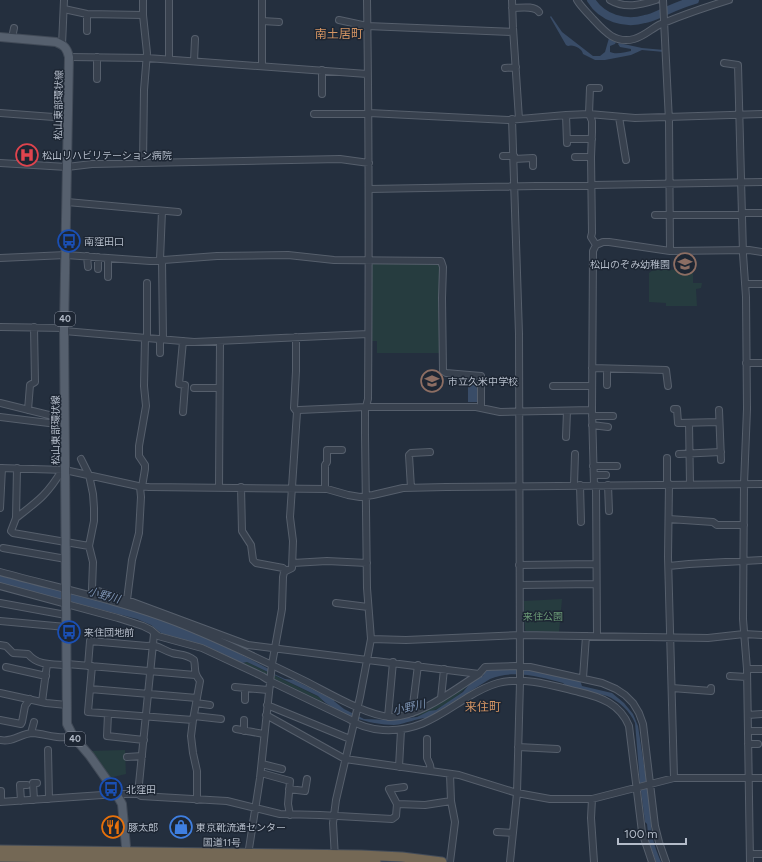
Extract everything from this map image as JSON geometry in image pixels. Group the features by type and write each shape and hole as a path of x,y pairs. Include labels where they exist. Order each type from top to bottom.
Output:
{"highway":[{"name":"国道11号","path":"0,850 127,857"},
{"name":"国道11号","path":"0,856 248,859 402,857 442,862"},
{"name":"国道11号","path":"335,859 376,862"}],"main road":[{"path":"0,37 56,42 62,45"},
{"name":"松山東部環状線","path":"62,45 67,48 69,57 64,329 65,422 63,470 66,559 67,724 73,736 90,756 117,794 122,804 127,857"}],"street":[{"path":"62,45 64,0"},
{"path":"143,0 147,58 144,90 143,162"},
{"path":"169,0 169,59"},
{"path":"262,0 262,65"},
{"path":"335,859 334,816 336,800 368,659 371,639 368,606 365,422 368,399 369,260 367,0"},
{"path":"510,862 517,793 520,680 519,334 514,185 516,67 512,0"},
{"path":"577,0 582,8 604,32 618,39 626,40 649,33 665,22 728,0"},
{"path":"610,0 622,5 632,6 656,0"},
{"path":"663,0 669,117 670,251"},
{"path":"512,8 532,8 539,12"},
{"path":"64,9 87,14 143,15"},
{"path":"87,14 87,31"},
{"path":"339,20 368,26 513,32"},
{"path":"262,21 279,22"},
{"path":"12,38 14,28"},
{"path":"194,60 195,39"},
{"path":"69,57 194,60 367,74"},
{"path":"97,57 97,78"},
{"path":"724,63 738,65 742,182 747,409 744,484 744,634 747,669 750,862"},
{"path":"505,68 516,67"},
{"path":"322,70 322,94"},
{"path":"596,245 591,237 592,121 589,114 590,88 599,88"},
{"path":"0,113 67,118"},
{"path":"314,114 369,114 516,119 589,114 635,118 762,114"},
{"path":"566,115 567,141 592,139"},
{"path":"619,117 626,160"},
{"path":"503,156 533,158 533,166"},
{"path":"575,158 591,157"},
{"path":"0,163 67,167 92,164 143,162 340,159 369,163"},
{"path":"369,189 514,185 762,182"},
{"path":"67,202 178,212"},
{"path":"160,353 162,339 162,211"},
{"path":"655,215 762,213"},
{"path":"597,636 595,485 592,425 593,251 596,245 603,242 670,251 743,250 762,252"},
{"path":"0,258 66,255 150,261 217,256 288,255 334,260 438,260 444,267 442,298 443,371 446,373 481,376 481,408"},
{"path":"87,256 88,267"},
{"path":"98,257 98,269"},
{"path":"108,258 108,277"},
{"path":"127,600 132,560 139,533 141,487 145,470 139,456 139,446 146,406 144,386 147,283"},
{"path":"745,284 762,284"},
{"path":"0,326 64,329 194,342 368,334"},
{"path":"28,410 30,385 35,382 34,328"},
{"path":"248,859 261,773 271,666 282,609 283,577 284,572 292,568 293,563 293,536 290,517 297,412 294,408 296,337"},
{"path":"183,341 179,384 185,385 183,412"},
{"path":"219,487 220,341"},
{"path":"746,363 762,363"},
{"path":"592,368 666,370 668,386"},
{"path":"606,385 607,369"},
{"path":"553,386 600,388"},
{"path":"194,388 219,388"},
{"path":"0,403 65,422"},
{"path":"297,412 299,410 366,407 481,408 500,412 567,411 613,416"},
{"path":"674,409 677,409 678,423 720,422"},
{"path":"719,410 721,460"},
{"path":"566,437 567,411"},
{"path":"0,417 65,422"},
{"path":"689,423 690,484"},
{"path":"592,425 608,427"},
{"path":"585,446 593,446"},
{"path":"325,489 325,465 327,462 327,450 342,450"},
{"path":"411,488 409,455 411,453 430,452"},
{"path":"679,454 721,452"},
{"path":"575,454 581,522"},
{"path":"667,458 674,778"},
{"path":"81,459 89,474 95,514 89,546 93,562 92,588 244,644 444,668 479,674"},
{"path":"594,466 617,466"},
{"path":"0,508 1,468 63,470 89,474 141,487 325,489 354,496 366,496 403,488 762,484"},
{"path":"17,468 16,518 11,531 13,533 89,546"},
{"path":"16,518 40,500 63,470"},
{"path":"594,476 606,476"},
{"path":"608,485 609,511"},
{"path":"241,488 242,531 251,545 253,560 256,563 283,568 286,571"},
{"path":"669,519 713,522 717,525 744,525"},
{"path":"2,548 66,559"},
{"path":"293,563 327,560 367,563"},
{"path":"669,566 762,560"},
{"path":"519,565 596,564"},
{"path":"0,572 128,606 174,621 220,640 357,708 388,717 400,716 420,711 479,674 485,667 520,667 545,670 602,683 616,689 633,703 639,713 644,735 655,826 666,862"},
{"path":"520,585 596,584"},
{"path":"0,586 66,603 143,626 151,630 154,634 179,643 202,648 354,722 376,729 401,730 423,724 481,689 499,683 520,680 601,698 616,707 629,726 642,832 652,862"},
{"path":"0,603 66,615"},
{"path":"336,603 368,606"},
{"path":"0,621 66,627"},
{"path":"138,794 154,634"},
{"path":"371,639 520,636 708,638 744,634 762,635"},
{"path":"583,678 586,636"},
{"path":"197,800 197,771 192,744 193,718 200,681 195,675 194,662 192,658 180,653 172,653 153,645 147,646 90,642 90,689 88,712 146,717 193,718 221,719"},
{"path":"0,645 6,646 10,652 28,654 37,662 47,664 67,664 195,675"},
{"path":"388,717 394,662"},
{"path":"42,702 47,664"},
{"path":"412,713 418,665"},
{"path":"6,667 46,676"},
{"path":"441,698 444,668"},
{"path":"747,669 762,669"},
{"path":"730,676 747,677"},
{"path":"235,687 268,690"},
{"path":"245,688 245,700"},
{"path":"672,688 711,691 711,688"},
{"path":"90,689 148,694 197,701 210,706"},
{"path":"0,692 42,702 67,705"},
{"path":"0,720 20,724 22,722 25,706 30,699"},
{"path":"267,705 350,739"},
{"path":"108,714 107,736 144,740"},
{"path":"266,714 345,759 469,777 517,793 550,799 592,798 674,778 762,778"},
{"path":"748,715 762,714"},
{"path":"244,720 244,731"},
{"path":"31,733 34,722"},
{"path":"236,730 264,734"},
{"path":"399,767 401,730"},
{"path":"748,731 762,731"},
{"path":"0,740 12,740 31,733 67,738 73,736"},
{"path":"427,739 427,758 431,771"},
{"path":"748,744 758,744"},
{"path":"518,747 557,749"},
{"path":"48,750 49,799"},
{"path":"127,757 142,756"},
{"path":"262,764 282,769"},
{"path":"261,773 290,781 288,804 290,815"},
{"path":"450,774 451,801 455,822 450,862"},
{"path":"289,789 305,791 308,782"},
{"path":"34,800 33,783 38,783"},
{"path":"21,801 20,785 27,785"},
{"path":"1,791 0,802 117,794 138,794 141,796 227,801 290,815 392,818 396,816 397,804 389,789 404,787"},
{"path":"592,798 591,818 594,862"},
{"path":"397,804 425,805 451,801"},
{"path":"497,832 513,833"},
{"path":"750,854 762,854"}],"green space":[{"path":"374,262 440,263 442,353 377,353 377,341 371,341 371,265"},
{"path":"654,269 683,270 683,273 693,273 693,283 702,283 701,288 696,289 697,306 666,306 666,303 649,302 649,273"},
{"name":"来住公園","path":"562,599 559,632 525,630 524,601"},
{"path":"247,662 319,697 324,703 242,663"},
{"path":"472,681 452,700 444,705 427,713 409,717 425,711"},
{"path":"125,750 126,774 109,778 89,751"}],"water":[{"path":"551,16 562,32 593,56 600,56 605,52 609,38 616,42 610,46 610,52 613,53 631,51 631,49 620,47 618,44 619,43 642,48 664,50 664,52 642,50 631,55 605,60 595,60 583,54 577,47 566,45 550,17"},
{"path":"468,385 478,385 478,402 468,402"},
{"path":"0,575 131,609 207,637 267,668 274,674 285,679 294,680 334,700 344,709 364,719 389,720 417,717 429,711 436,710 463,692 472,681 483,676 485,670 527,670 580,680 582,686 612,693 624,703 633,714 638,726 651,811 651,825 654,843 661,862 656,862 649,842 647,824 645,822 635,723 624,707 607,696 565,685 546,678 517,674 499,676 490,679 427,718 394,725 374,723 343,713 318,696 247,662 242,663 204,645 161,633 151,625 137,619 0,583"}],"waterway":[{"path":"591,0 608,16 630,21 650,18 695,0"}],"place":[{"name":"松山リハビリテーション病院","path":"27,155"},
{"name":"南窪田口","path":"69,241"},
{"name":"松山のぞみ幼稚園","path":"685,264"},
{"name":"市立久米中学校","path":"432,381"},
{"name":"来住団地前","path":"69,632"},
{"name":"北窪田","path":"111,789"},
{"name":"豚太郎","path":"113,827"},
{"name":"東京靴流通センター","path":"181,827"}],"district":[{"name":"南土居町","path":"339,34"},
{"name":"来住町","path":"483,707"}],"water label":[{"name":"小野川","path":"104,595"},
{"name":"小野川","path":"409,707"}]}
